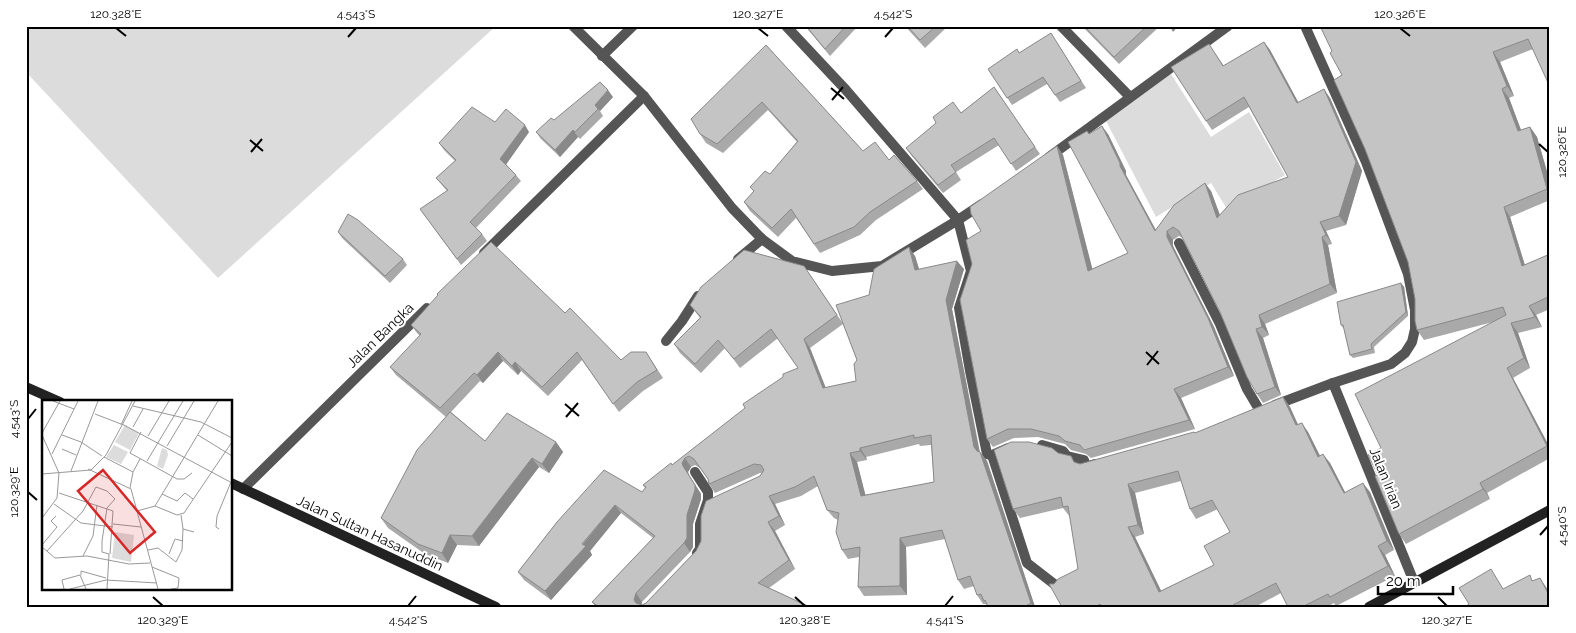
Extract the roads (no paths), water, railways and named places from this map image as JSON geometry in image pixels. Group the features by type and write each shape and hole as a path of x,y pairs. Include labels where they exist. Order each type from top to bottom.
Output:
{"main road":[{"path":"26,387 55,400"},
{"name":"Jalan Sultan Hasanuddin","path":"232,484 496,607"},
{"path":"1369,607 1550,510"}],"street":[{"path":"573,26 644,96 732,208 762,239 792,261 832,272 882,266 958,220 989,198"},
{"path":"602,56 633,26"},
{"path":"786,26 846,90 958,220 971,271 959,308 987,454 992,455 1020,444"},
{"path":"1061,26 1130,97"},
{"path":"1044,161 1228,26"},
{"path":"1179,243 1220,324 1256,413 1333,383 1391,364 1405,353 1412,342 1415,329 1415,310 1408,274 1366,162 1305,26"},
{"path":"475,261 644,96"},
{"path":"732,265 762,239"},
{"path":"666,341 702,291"},
{"name":"Jalan Bangka","path":"243,489 433,303"},
{"name":"Jalan Irian","path":"1333,383 1414,582"},
{"path":"1033,444 1063,451 1067,456 1084,460 1085,466 1104,461"},
{"path":"992,455 1027,563 1058,586"},
{"path":"690,562 700,548 700,524 708,492 695,472"},
{"path":"706,506 721,498"}]}
